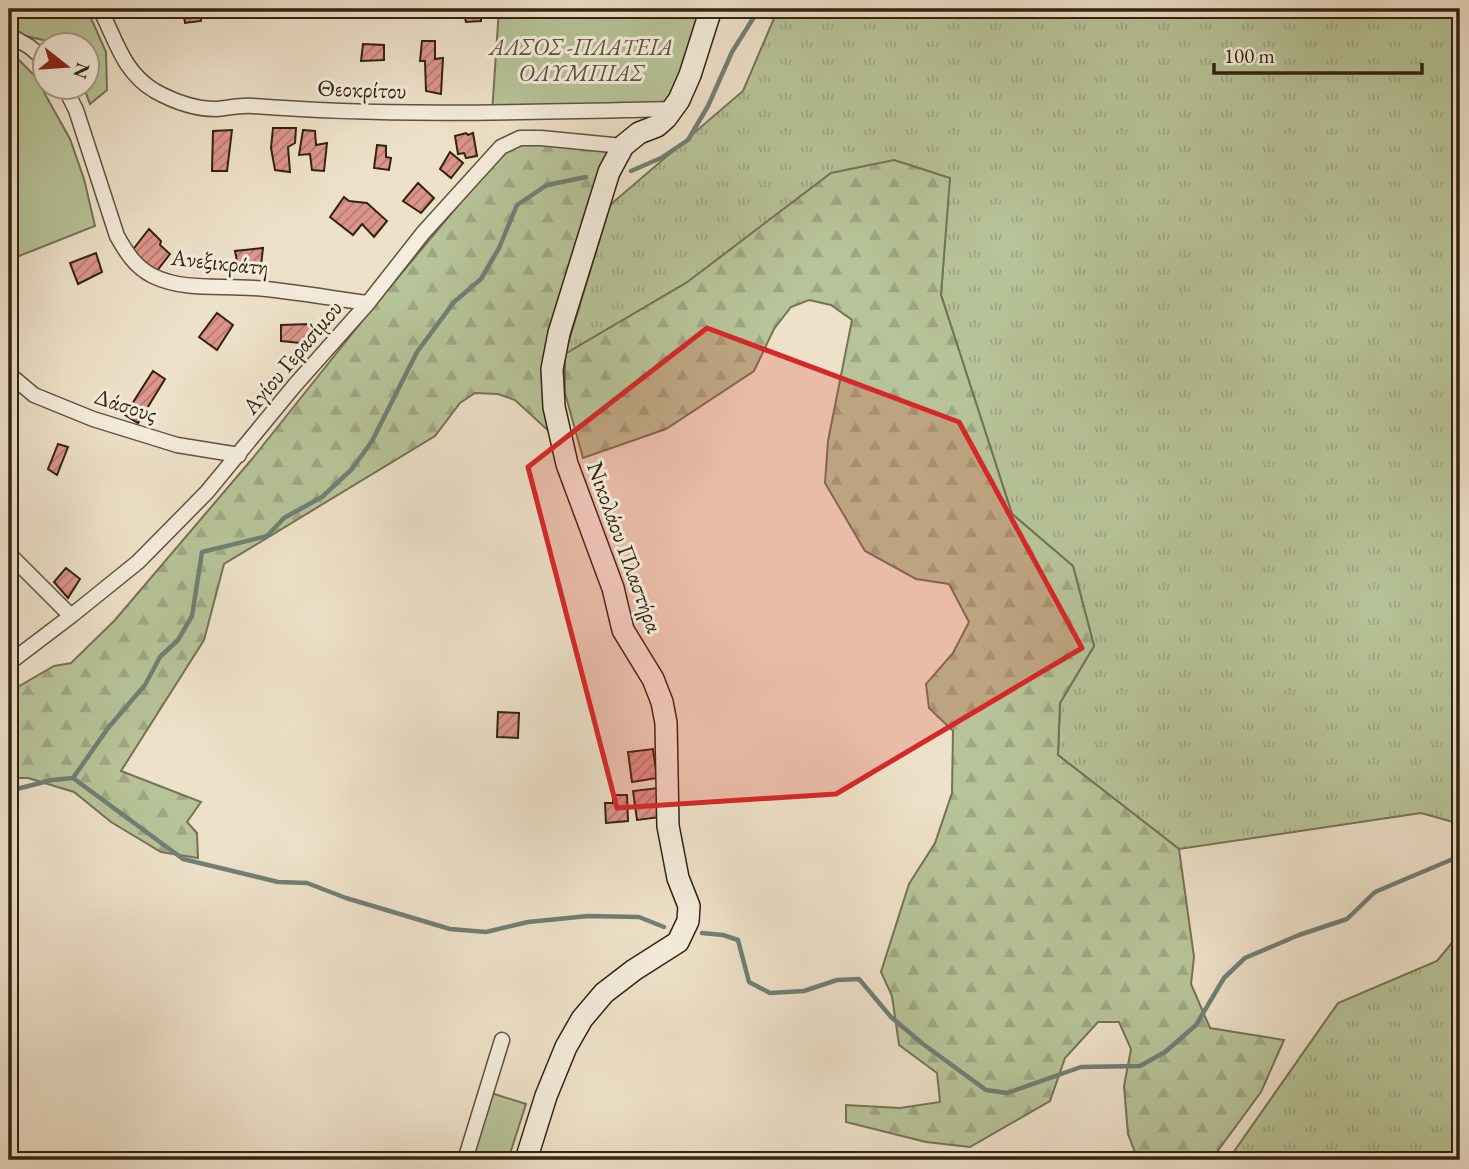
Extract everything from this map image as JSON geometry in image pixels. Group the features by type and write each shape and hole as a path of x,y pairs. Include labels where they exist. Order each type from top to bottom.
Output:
{"street":[{"name":"Θεοκρίτου","path":"100,9 120,53 134,74 157,92 203,108 243,106 407,114 673,109"},
{"path":"623,146 639,133 657,125 673,109 687,82 711,9"},
{"path":"9,35 32,49"},
{"name":"Ανεξικράτη","path":"72,102 117,236 127,253 141,268 177,284 262,289 368,303"},
{"name":"Αγίου Γερασίμου","path":"9,663 71,617 159,543 239,455 295,385 368,303 423,233 507,142 520,138 549,139 623,146"},
{"name":"Νικολάου Πλαστήρα","path":"526,1160 546,1096 566,1047 582,1019 604,993 678,942 688,921 689,906 678,878 668,826 666,723 662,702 653,678 623,630 613,588 566,464 552,393 552,369 559,333 609,172 623,146"},
{"name":"Δάσους","path":"9,374 34,395 93,419 177,445 239,455"},
{"path":"9,554 71,617"},
{"path":"465,1160 502,1040"}],"highlighted area":[{"path":"707,328 959,422 1082,648 836,794 617,808 528,467"}],"green space":[{"path":"9,9 87,9 97,32 32,32 32,37 9,32"},
{"name":"ΑΛΣΟΣ -ΠΛΑΤΕΙΑ ΟΛΥΜΠΙΑΣ","path":"499,9 709,9 673,109 492,113"},
{"path":"778,9 1460,9 1460,824 1421,813 1179,849 1058,755 1060,703 1094,646 1073,566 1012,514 941,295 949,178 686,283 565,354 610,205 743,91"},
{"path":"102,43 106,52 107,90 102,94"},
{"path":"9,50 32,73 32,102 49,102 70,139 84,179 95,226 9,260"},
{"path":"530,142 611,151 583,235 552,434 515,400 498,394 475,393 460,403 435,436 224,564 204,640 121,771 201,802 187,822 197,833 198,858 161,852 111,822 74,792 28,778 9,778 9,692 54,666 71,663 115,620 252,459 485,173 515,144"},
{"path":"894,160 950,178 941,295 1012,514 1073,566 1094,646 1060,703 1058,755 1179,849 1194,957 1191,984 1210,1028 1284,1040 1261,1092 1211,1160 1138,1160 1128,1134 1124,1086 1131,1049 1119,1022 1098,1022 1065,1058 1050,1101 970,1147 926,1142 846,1122 846,1105 900,1108 940,1102 937,1073 899,1045 892,996 881,972 909,884 935,843 952,793 953,731 929,708 926,684 953,653 969,622 949,584 916,579 865,551 825,483 828,441 852,320 831,305 809,300 791,307 774,329 754,371 666,429 583,458 565,393 565,354 686,283 831,173"},
{"path":"1460,933 1460,1160 1228,1160 1338,1003 1437,961"},
{"path":"488,1092 526,1104 508,1160 467,1160"}],"building":[{"path":"183,9 200,9 201,21 185,23"},
{"path":"454,9 481,9 481,21 466,22 465,18 454,16"},
{"path":"422,41 435,41 435,59 443,58 441,94 426,91 425,61 420,61"},
{"path":"363,44 384,45 384,60 361,61"},
{"path":"273,128 296,128 295,143 288,147 290,172 275,170 271,148"},
{"path":"232,130 227,171 212,171 213,131"},
{"path":"303,130 315,131 316,145 327,143 324,171 312,170 310,154 299,155"},
{"path":"473,133 477,156 466,158 464,153 458,154 455,136"},
{"path":"377,145 386,146 386,157 391,158 389,170 374,168"},
{"path":"450,152 463,163 451,178 440,169"},
{"path":"418,183 434,198 421,213 403,201"},
{"path":"344,197 349,201 367,203 387,221 374,237 362,224 353,235 330,217"},
{"path":"149,229 170,254 156,272 131,252"},
{"path":"263,248 261,265 238,266 235,251"},
{"path":"96,253 102,272 78,284 70,263"},
{"path":"217,313 233,325 217,350 199,337"},
{"path":"310,324 310,344 281,341 281,325"},
{"path":"153,371 165,379 138,423 125,415"},
{"path":"58,444 68,447 57,475 48,469"},
{"path":"66,568 80,579 68,598 54,582"},
{"path":"498,712 519,713 518,738 497,737"},
{"path":"653,749 657,778 632,782 628,752"},
{"path":"658,788 661,817 637,820 633,791"},
{"path":"613,795 627,795 628,821 606,823 605,803 613,803"}],"waterway":[{"path":"631,171 661,158 688,140 708,106 732,52 759,9"},
{"path":"9,791 52,780 73,778 108,728 145,685 160,657 178,640 192,616 202,552 267,536 284,518 322,497 352,469 372,441 417,352 454,302 481,279 499,248 517,205 547,185 586,177"},
{"path":"73,778 183,859 278,882 307,883 346,898 450,929 486,932 528,922 588,916 639,917 664,927"},
{"path":"702,933 738,940 749,982 770,993 804,991 837,980 859,979 891,1017 923,1044 986,1090 1007,1093 1081,1067 1140,1066 1165,1052 1196,1025 1224,978 1245,958 1299,935 1347,919 1375,892 1460,856"}]}
